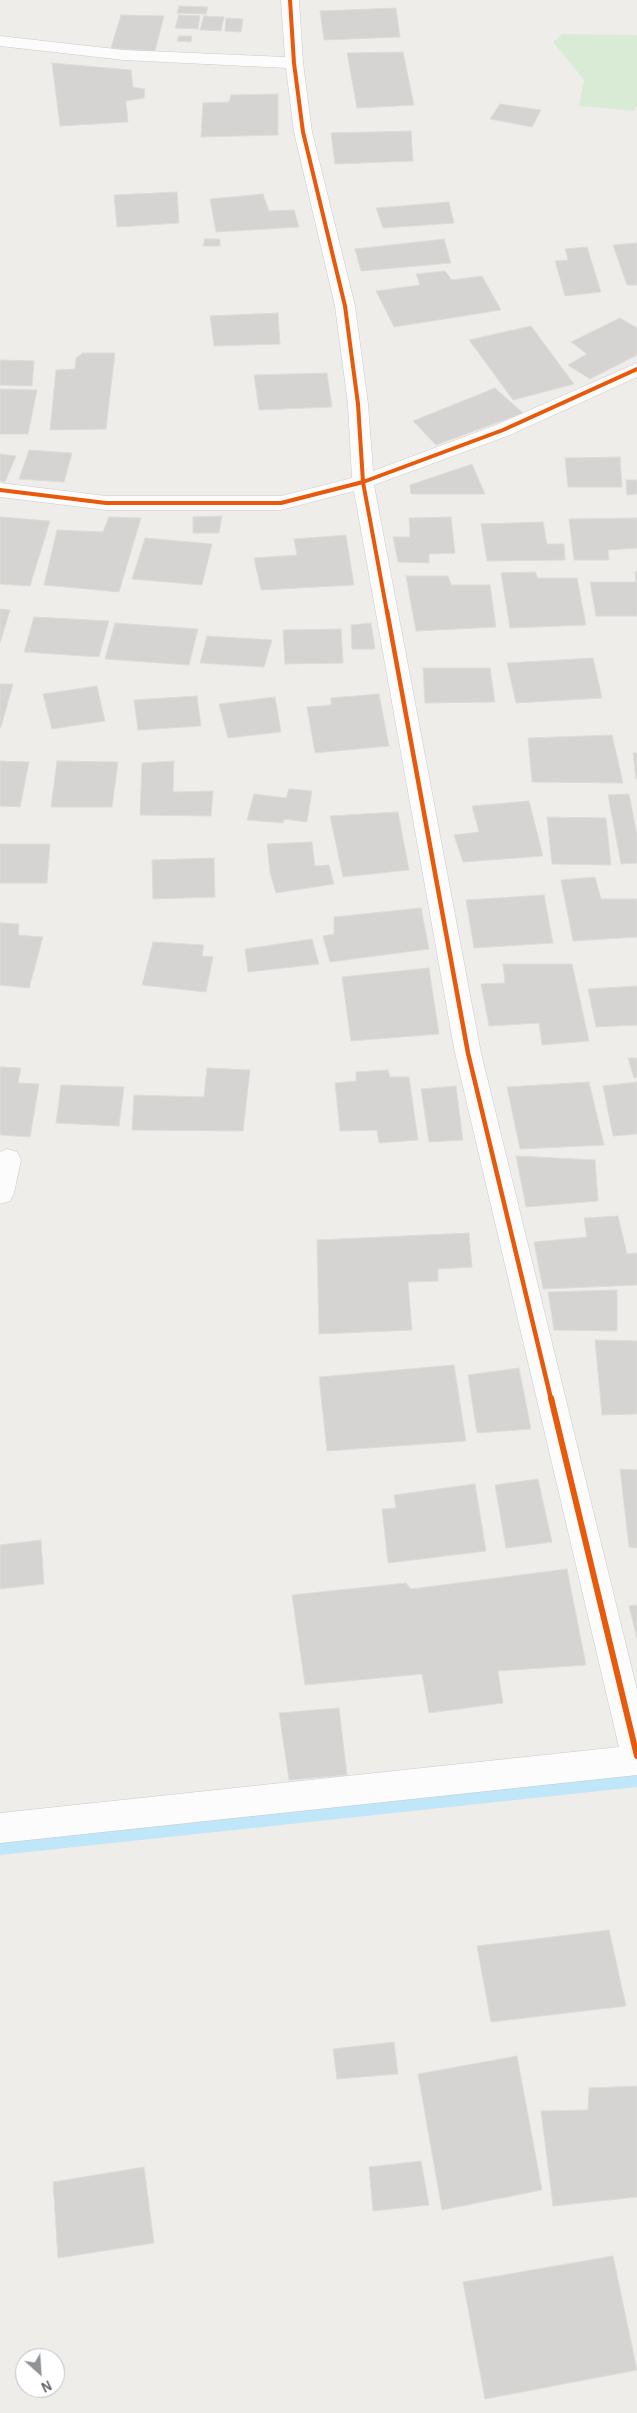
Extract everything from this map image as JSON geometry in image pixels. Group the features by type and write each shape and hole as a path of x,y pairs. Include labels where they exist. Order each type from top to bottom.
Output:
{"street":[{"path":"0,1828 637,1758 468,1052 363,482 358,404 345,306 304,132 294,63 290,0"},
{"path":"0,41 124,55 294,63"},
{"path":"0,490 106,503 282,503 363,482 503,430 637,369"},
{"path":"0,1192 6,1160"}],"green space":[{"path":"562,34 637,35 637,106 634,111 579,106 584,80 553,42"}],"building":[{"path":"179,6 208,7 206,14 177,13"},
{"path":"396,8 400,37 324,40 320,11"},
{"path":"121,15 164,16 155,51 111,48"},
{"path":"179,15 200,16 198,29 175,28"},
{"path":"204,16 224,17 221,31 200,30"},
{"path":"226,18 243,19 241,32 225,31"},
{"path":"179,36 192,36 191,42 177,41"},
{"path":"403,52 414,105 357,108 347,53"},
{"path":"52,63 131,70 133,87 145,89 144,98 126,101 128,122 60,126"},
{"path":"278,94 278,135 201,137 203,103 229,102 231,95"},
{"path":"500,104 541,110 532,127 490,119"},
{"path":"411,131 413,161 335,164 331,133"},
{"path":"177,192 179,223 117,227 114,195"},
{"path":"263,194 269,211 294,210 299,227 216,232 210,199"},
{"path":"449,202 454,223 383,228 376,208"},
{"path":"205,239 220,239 220,246 203,246"},
{"path":"444,239 451,263 361,271 355,249"},
{"path":"637,243 637,285 627,285 613,245"},
{"path":"587,247 601,292 565,296 555,261 568,260 565,249"},
{"path":"445,271 452,280 482,276 501,310 394,327 376,291 420,285 416,274"},
{"path":"278,313 280,344 214,346 210,316"},
{"path":"620,318 637,328 637,355 590,379 568,365 587,354 571,342"},
{"path":"531,326 574,384 513,400 469,340"},
{"path":"83,353 115,353 106,429 50,430 56,370 75,369 76,358"},
{"path":"0,360 34,361 32,386 0,385"},
{"path":"327,373 332,407 259,410 254,375"},
{"path":"495,388 523,413 436,445 413,421"},
{"path":"0,389 37,390 28,434 0,434"},
{"path":"29,450 72,453 64,482 19,479"},
{"path":"0,454 16,456 5,482 0,481"},
{"path":"620,457 622,487 568,487 565,458"},
{"path":"472,464 485,494 411,494 410,485"},
{"path":"626,480 637,480 637,494 627,495"},
{"path":"222,516 219,533 193,533 193,517"},
{"path":"0,517 50,521 30,586 0,584"},
{"path":"109,517 141,518 119,592 44,585 57,530 103,532"},
{"path":"451,517 455,553 429,554 429,563 398,562 393,537 410,537 409,518"},
{"path":"637,518 637,548 608,550 609,560 574,560 569,519"},
{"path":"543,522 547,544 564,544 565,560 487,561 481,524"},
{"path":"346,535 354,585 261,590 254,558 297,555 294,539"},
{"path":"145,538 212,544 202,585 132,579"},
{"path":"535,572 538,578 577,578 586,625 510,628 501,573"},
{"path":"635,572 637,572 637,616 596,616 590,582 636,582"},
{"path":"406,576 448,576 451,585 490,585 496,627 416,631"},
{"path":"0,609 10,610 0,643"},
{"path":"34,617 109,621 99,657 24,652"},
{"path":"115,623 198,629 189,665 105,659"},
{"path":"371,623 375,649 352,649 351,625"},
{"path":"341,629 343,663 285,664 283,630"},
{"path":"207,636 272,640 264,667 200,663"},
{"path":"593,658 602,698 516,703 507,663"},
{"path":"423,668 490,668 495,702 425,703"},
{"path":"0,684 13,684 1,727 0,727"},
{"path":"97,686 105,721 52,729 43,694"},
{"path":"379,694 389,746 315,753 307,707 331,705 331,698"},
{"path":"197,696 201,726 138,730 134,700"},
{"path":"275,697 281,732 228,738 219,704"},
{"path":"612,735 623,783 532,782 528,738"},
{"path":"633,753 637,753 637,779 636,779"},
{"path":"0,761 29,762 20,807 0,806"},
{"path":"57,761 118,762 112,807 51,807"},
{"path":"174,761 173,792 213,791 211,816 140,815 142,763"},
{"path":"289,789 312,791 307,822 284,819 283,823 247,820 254,794 286,798"},
{"path":"629,794 637,835 637,863 621,864 608,795"},
{"path":"529,801 543,856 463,862 454,835 479,832 472,806"},
{"path":"398,812 409,870 343,877 330,816"},
{"path":"547,817 606,818 611,865 552,864"},
{"path":"312,842 315,866 329,865 334,884 276,893 270,873 267,844"},
{"path":"0,844 50,844 47,883 0,883"},
{"path":"214,858 215,897 153,899 152,860"},
{"path":"595,877 601,899 637,899 637,937 573,941 561,880"},
{"path":"544,895 553,943 474,948 466,900"},
{"path":"421,908 429,949 330,962 323,936 334,934 334,917"},
{"path":"0,923 19,924 18,935 43,937 29,988 0,985"},
{"path":"312,939 319,964 248,972 245,949"},
{"path":"153,942 204,945 202,956 213,957 206,992 142,985"},
{"path":"503,964 572,964 589,1041 542,1045 539,1023 489,1026 481,984 505,983"},
{"path":"429,968 439,1034 351,1041 342,977"},
{"path":"637,986 637,1025 596,1027 588,989"},
{"path":"628,1058 637,1058 637,1077 634,1078"},
{"path":"0,1067 21,1068 18,1083 39,1084 30,1137 0,1135"},
{"path":"207,1068 250,1070 243,1131 132,1130 134,1095 204,1097"},
{"path":"388,1070 390,1077 409,1077 418,1140 379,1143 377,1130 340,1131 335,1083 356,1081 356,1072"},
{"path":"589,1082 604,1145 520,1149 507,1087"},
{"path":"637,1082 637,1134 613,1136 603,1086"},
{"path":"61,1085 124,1087 119,1126 56,1123"},
{"path":"456,1086 463,1140 429,1142 421,1089"},
{"path":"516,1156 595,1160 598,1201 526,1207"},
{"path":"618,1216 627,1254 637,1253 637,1285 543,1289 534,1242 587,1237 584,1218"},
{"path":"469,1233 472,1267 438,1269 438,1281 408,1282 412,1330 319,1334 317,1240"},
{"path":"617,1290 617,1331 554,1330 548,1292"},
{"path":"595,1340 637,1341 637,1414 602,1415"},
{"path":"454,1365 466,1441 327,1451 319,1377"},
{"path":"519,1368 531,1429 477,1433 468,1375"},
{"path":"620,1469 637,1470 637,1548 629,1547"},
{"path":"538,1479 552,1542 506,1548 495,1485"},
{"path":"475,1484 486,1551 388,1563 382,1509 396,1508 394,1495"},
{"path":"41,1540 44,1584 0,1589 0,1545"},
{"path":"567,1569 586,1665 498,1671 503,1703 429,1713 422,1674 305,1685 292,1595 406,1583 411,1589"},
{"path":"637,1605 637,1638 629,1606"},
{"path":"339,1708 347,1775 289,1780 279,1713"},
{"path":"609,1930 626,2006 491,2022 477,1946"},
{"path":"394,2042 398,2074 337,2079 333,2049"},
{"path":"517,2056 542,2190 442,2210 418,2074"},
{"path":"637,2086 637,2197 553,2206 541,2111 588,2110 589,2088"},
{"path":"421,2161 429,2205 373,2211 369,2167"},
{"path":"144,2167 154,2243 58,2258 53,2182"},
{"path":"613,2256 637,2370 485,2399 463,2282"}],"waterway":[{"path":"0,1846 637,1779"}],"cycle path":[{"path":"290,0 294,63 303,132 345,306 358,404 363,482 468,1053 637,1756"},
{"path":"0,490 106,503 281,503 363,482 503,430 637,369"}]}
